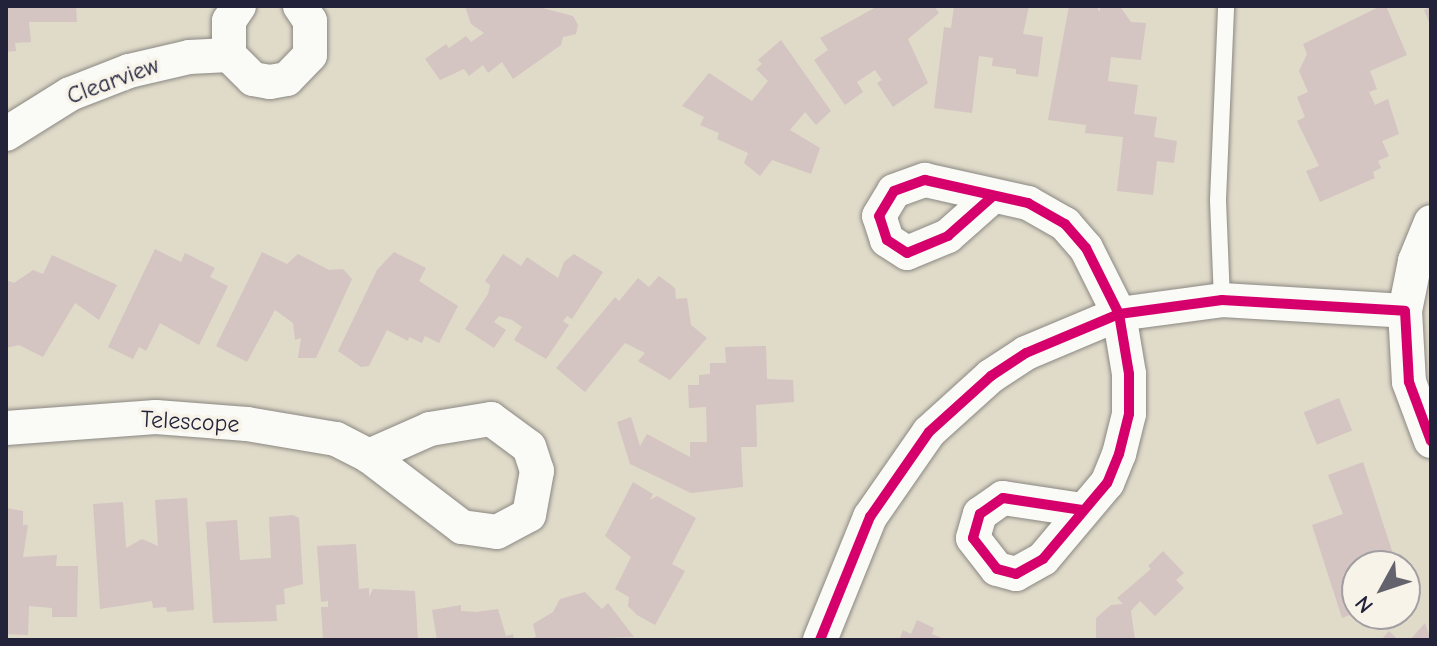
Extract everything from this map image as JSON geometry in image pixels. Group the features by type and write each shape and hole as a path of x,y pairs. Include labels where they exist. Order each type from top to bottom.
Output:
{"street":[{"path":"239,6 229,21 229,55 253,79 287,79 301,70 314,38 300,6"},
{"name":"Clearview","path":"6,134 70,94 129,71 189,57 229,55"},
{"path":"993,196 1028,203 1065,224 1100,271 1119,314 1129,374 1129,414 1107,483 1082,510"},
{"path":"1431,222 1415,261 1405,311 1409,382 1431,441"},
{"path":"820,640 870,517 929,432 980,385 1026,353 1119,314 1222,300 1405,311"},
{"name":"Telescope","path":"6,428 205,419 336,439 369,456 462,527 497,532 529,515 537,471 529,447 491,419 430,429 369,456"}],"lane":[{"path":"1222,300 1218,200 1226,6"}],"building":[{"path":"6,6 76,6 77,22 29,22 31,42 15,43 16,51 6,52"},
{"path":"465,6 535,6 573,16 578,25 576,34 563,37 561,45 513,79 502,62 488,73 483,65 469,76 464,69 440,80 425,59 446,44 449,48 466,36 471,42 484,33 471,24"},
{"path":"878,6 934,6 939,13 908,39 928,83 893,107 877,83 882,80 875,70 857,82 863,92 845,105 814,60 828,50 820,38"},
{"path":"954,6 1029,6 1023,34 1043,37 1038,77 1016,74 1016,69 992,66 993,58 979,56 972,113 934,108 944,27 951,28"},
{"path":"1069,6 1096,6 1100,12 1100,7 1121,8 1131,22 1146,23 1141,60 1111,57 1108,81 1138,85 1134,114 1157,117 1154,137 1177,141 1174,163 1157,161 1153,195 1117,191 1123,137 1085,133 1086,125 1048,120"},
{"path":"1386,6 1407,55 1370,71 1377,89 1369,92 1375,105 1388,99 1399,134 1382,141 1389,156 1378,161 1381,168 1373,172 1375,178 1320,202 1306,171 1319,166 1297,121 1305,117 1297,97 1308,92 1299,71 1307,54 1303,44"},
{"path":"1431,6 1431,27 1424,10"},
{"path":"781,40 831,111 816,125 805,112 790,130 820,148 811,174 772,160 760,176 744,163 748,153 717,139 719,133 700,125 704,117 682,106 709,73 752,101 768,81 756,69 762,64 758,60"},
{"path":"155,249 181,262 185,253 215,268 210,277 228,286 199,345 160,323 146,351 139,347 133,359 108,347"},
{"path":"262,252 287,264 298,254 329,270 343,269 352,279 316,358 298,358 301,338 295,340 293,323 275,310 247,362 216,346"},
{"path":"394,252 426,268 419,281 458,306 439,343 425,336 422,343 409,337 408,341 387,330 369,366 361,367 338,351 377,270"},
{"path":"503,254 521,266 527,257 558,278 564,262 574,254 603,272 572,319 567,316 563,321 569,325 546,359 514,340 522,327 512,320 499,316 494,322 506,330 494,348 465,329 488,294 490,285 485,281"},
{"path":"52,255 117,285 99,320 75,303 43,357 19,345 6,348 6,280 14,283 33,270 43,274"},
{"path":"659,276 675,288 676,299 687,298 691,325 707,338 670,380 638,361 645,353 625,343 585,392 556,368 615,297 619,301 638,278 649,287"},
{"path":"766,346 767,379 793,380 794,402 756,405 757,447 741,447 743,487 691,493 630,464 617,422 631,417 640,446 647,434 690,457 690,442 707,442 706,407 689,408 688,385 699,385 699,375 710,374 710,363 726,363 725,347"},
{"path":"1339,398 1352,430 1317,445 1304,412"},
{"path":"1363,462 1392,550 1341,550 1341,615 1312,525 1343,514 1328,475"},
{"path":"633,482 653,494 650,500 657,496 696,518 672,564 685,571 655,625 637,615 628,606 629,597 615,589 631,557 605,536"},
{"path":"187,498 194,610 167,612 166,607 153,608 152,601 100,609 93,504 123,502 126,548 142,539 158,546 155,500"},
{"path":"6,508 23,511 23,525 28,525 23,557 57,555 56,566 78,566 77,617 52,617 52,608 29,606 28,635 6,634"},
{"path":"293,515 299,518 303,584 284,589 285,604 276,605 277,621 213,623 206,522 237,520 240,560 271,558 269,517"},
{"path":"356,544 359,589 369,588 369,597 373,589 415,591 418,640 323,640 321,607 328,607 328,601 321,602 317,546"},
{"path":"1163,551 1184,573 1176,580 1184,588 1155,616 1140,601 1131,611 1135,640 1096,640 1096,618 1111,605 1123,604 1117,598 1151,569 1148,566"},
{"path":"585,592 602,609 608,603 634,637 525,640 536,637 533,624 553,612 560,599"},
{"path":"461,605 461,611 498,609 506,636 513,634 514,640 437,640 432,610"},
{"path":"917,620 934,628 932,634 946,640 899,640 903,630 911,634"},
{"path":"1425,623 1431,640 1410,640 1421,630"},
{"path":"1389,631 1398,640 1381,640"}],"cycle path":[{"path":"993,196 948,236 907,253 887,240 879,216 894,191 925,180 1028,203 1065,224 1086,248 1119,314 1129,374 1129,414 1119,454 1107,483 1043,559 1016,574 997,569 973,538 980,514 1003,498 1082,510"},
{"path":"820,640 870,517 929,432 991,376 1026,353 1119,314 1222,300 1405,311 1409,382 1431,441"}]}
